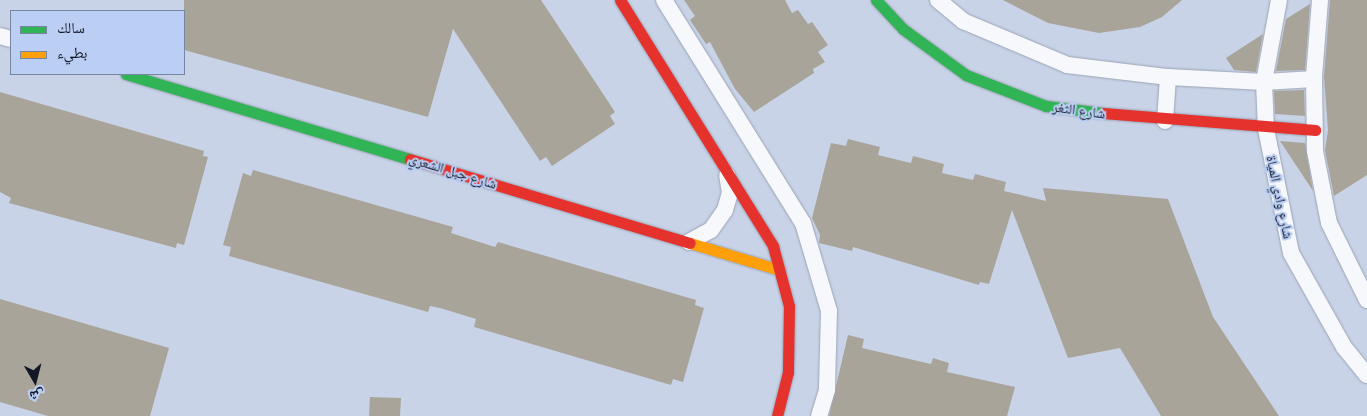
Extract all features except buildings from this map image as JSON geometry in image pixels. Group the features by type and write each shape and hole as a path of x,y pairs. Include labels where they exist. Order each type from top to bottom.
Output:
{"street":[{"path":"620,0 773,246 789,306 788,372 776,416"},
{"path":"664,0 803,223 830,311 827,390 819,416"},
{"name":"شارع الثغر","path":"876,0 903,29 966,75 1046,106 1165,121 1266,130 1315,130"},
{"path":"938,0 963,21 1067,65 1168,77 1264,82 1314,79"},
{"name":"شارع وادي المياة","path":"1279,0 1264,82 1266,130 1291,252 1344,347 1367,374"},
{"path":"1320,0 1314,79 1315,130 1329,223 1367,300"},
{"name":"شارع جبل الشعري","path":"129,75 780,270"},
{"path":"1165,121 1168,77"},
{"path":"689,242 710,230 725,210 730,193 726,170"}],"traffic: fast":[{"path":"876,0 903,29 966,75 1046,106 1103,113"},
{"path":"129,75 410,159"}],"traffic: slow":[{"path":"690,243 780,270"}],"traffic: jam":[{"path":"620,0 773,246 789,306 788,372 777,416"},
{"path":"1103,113 1315,130"},
{"path":"410,159 690,243"}]}
